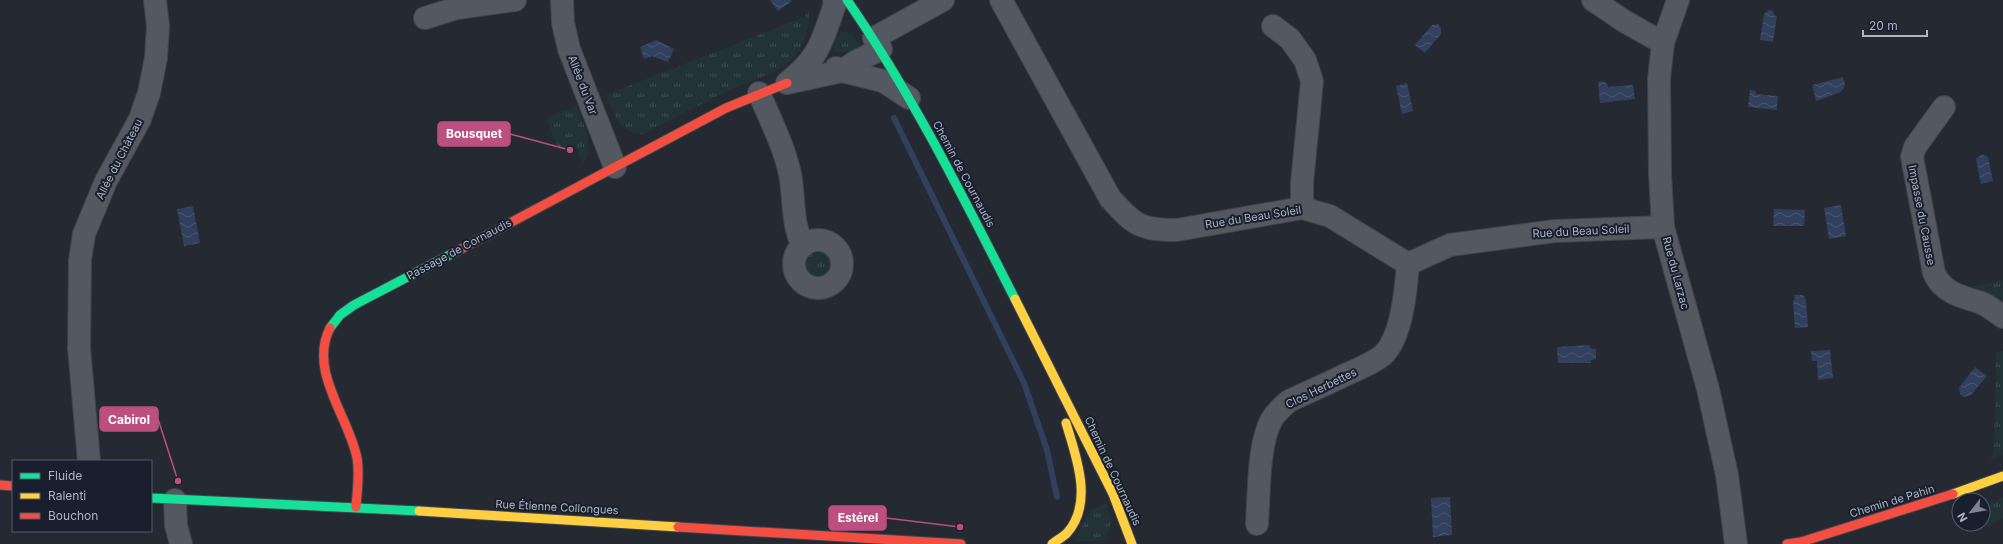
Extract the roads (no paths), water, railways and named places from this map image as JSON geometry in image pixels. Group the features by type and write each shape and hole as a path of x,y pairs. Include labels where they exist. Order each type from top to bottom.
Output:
{"street":[{"name":"Allée du Château","path":"89,460 79,348 80,260 84,234 106,180 140,119 149,93 156,58 158,26 155,0"},
{"path":"425,18 457,8 515,0"},
{"name":"Allée du Var","path":"562,0 563,24 569,48 614,167"},
{"name":"Passage de Cornaudis","path":"787,83 808,64 820,44 835,4 834,0"},
{"name":"Chemin de Cournaudis","path":"847,0 878,44 909,98 1008,283 1048,367 1112,494 1132,544"},
{"path":"878,44 943,0"},
{"name":"Rue du Beau Soleil","path":"1001,0 1110,198 1128,218 1143,227 1157,230 1177,230 1302,208 1330,216 1408,264 1450,245 1555,231 1663,227"},
{"path":"1593,0 1624,22 1663,42"},
{"name":"Rue du Larzac","path":"1678,0 1663,42 1659,79 1659,128 1663,227 1708,389 1728,475 1736,544"},
{"path":"1273,26 1290,40 1305,60 1312,81 1302,183 1302,208"},
{"name":"Passage de Cornaudis","path":"820,44 827,59 842,71 878,79 909,98"},
{"name":"Passage de Cornaudis","path":"356,507 357,457 323,367 324,341 332,324 345,311 726,108 759,93 787,83 842,71 878,44"},
{"path":"759,93 788,166 795,225 803,246"},
{"name":"Impasse du Causse","path":"1944,107 1915,147 1912,157 1934,272 1938,282 1952,293 1967,300 1987,306 2003,317"},
{"name":"Clos Herbettes","path":"1257,524 1262,456 1267,432 1272,419 1279,409 1289,401 1370,364 1383,354 1391,343 1397,329 1407,286 1408,264"},
{"name":"Chemin de Cournaudis","path":"1048,367 1074,452 1080,478 1081,502 1078,516 1072,527 1061,539 1052,544"},
{"name":"Chemin de Pahin","path":"1797,543 1834,538 2003,476"},
{"path":"0,485 12,486"},
{"name":"Rue Étienne Collongues","path":"152,498 356,507 961,544"},
{"path":"175,500 176,525 181,544"}],"water":[{"path":"770,0 791,0 792,1 778,11"},
{"path":"1769,10 1772,10 1775,16 1777,16 1773,42 1760,40 1764,14"},
{"path":"1438,24 1441,28 1441,34 1425,53 1415,45 1432,25"},
{"path":"656,40 674,49 668,62 652,56 644,59 640,47"},
{"path":"1843,77 1845,85 1841,92 1816,101 1812,85"},
{"path":"1604,81 1609,87 1633,85 1635,99 1600,103 1598,82"},
{"path":"1407,83 1413,111 1402,114 1396,86"},
{"path":"1750,90 1756,91 1755,94 1778,96 1777,110 1748,107"},
{"path":"1982,154 1988,157 1993,181 1981,184 1976,159"},
{"path":"1841,205 1846,236 1829,239 1824,208"},
{"path":"193,206 200,243 184,246 177,209"},
{"path":"1774,209 1805,210 1804,226 1773,226"},
{"path":"1794,295 1803,295 1806,300 1808,327 1795,328"},
{"path":"1590,345 1590,348 1596,349 1596,359 1591,360 1591,363 1558,363 1557,347"},
{"path":"1830,350 1833,378 1818,380 1817,361 1812,361 1811,351"},
{"path":"1975,367 1987,376 1971,395 1964,397 1960,394 1959,388"},
{"path":"1450,497 1452,535 1433,537 1431,498"}],"waterway":[{"path":"894,118 1024,383 1047,450 1057,497"}],"place":[{"name":"Bousquet","path":"570,150"},
{"name":"Cabirol","path":"178,481"},
{"name":"Estérel","path":"960,527"}]}
